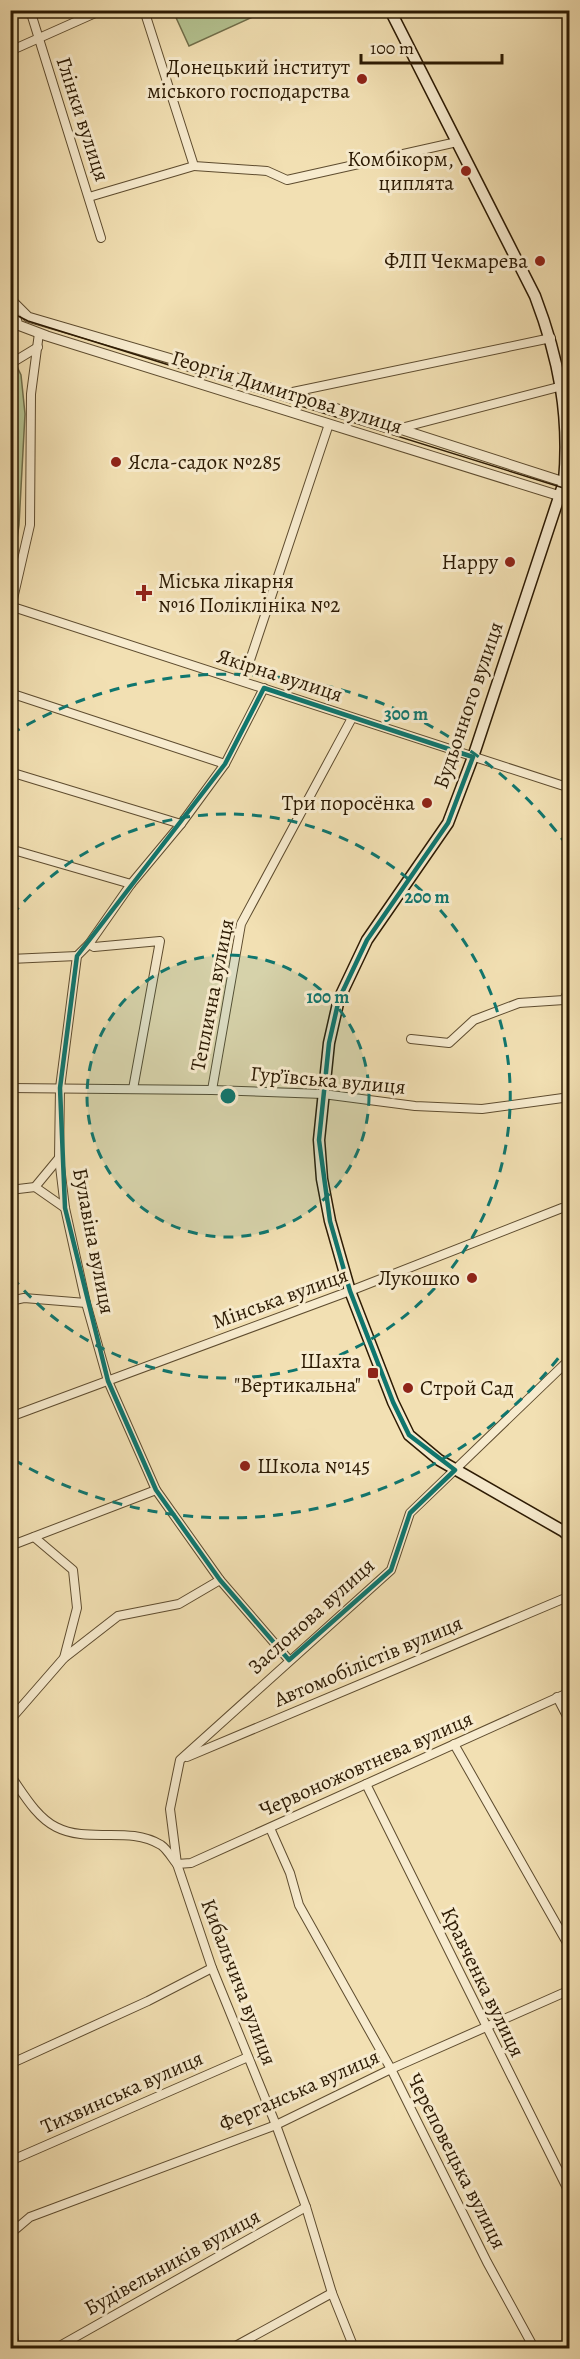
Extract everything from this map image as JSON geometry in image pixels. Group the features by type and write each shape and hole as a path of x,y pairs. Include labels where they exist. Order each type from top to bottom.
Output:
{"main road":[{"name":"Будьонного вулиця","path":"390,10 535,296 551,338 566,385 567,483 565,498 448,823 367,940 339,999 328,1043 323,1094 319,1140 322,1179 330,1221 350,1291 393,1402 409,1435 455,1470 568,1531"}],"street":[{"name":"Глінки вулиця","path":"30,10 101,238"},
{"path":"10,51 102,10"},
{"path":"144,10 194,166"},
{"path":"89,197 194,166 267,171 287,180 456,142"},
{"name":"Георгія Димитрова вулиця","path":"11,300 18,325 39,333 565,498"},
{"name":"Георгія Димитрова вулиця","path":"11,300 28,317 288,393 567,483"},
{"path":"12,609 30,525 31,394 39,333"},
{"path":"288,393 551,338"},
{"path":"10,364 38,347"},
{"path":"401,428 566,385"},
{"path":"243,681 329,424"},
{"name":"Якірна вулиця","path":"12,609 243,681 570,788"},
{"path":"10,959 77,956 89,944 131,884 181,824 225,764 264,688"},
{"path":"10,693 225,764"},
{"name":"Теплична вулиця","path":"212,1090 241,924 352,718"},
{"path":"10,772 181,824"},
{"path":"10,849 131,884"},
{"path":"89,944 94,947 160,941 134,1089"},
{"name":"Булавіна вулиця","path":"77,956 60,1088 60,1158 64,1208 86,1303 108,1381 156,1490 220,1580 289,1660"},
{"path":"411,1039 449,1043 474,1020 519,1003 564,1000 570,987"},
{"name":"Гур’ївська вулиця","path":"10,1088 212,1090 323,1094 415,1106 482,1109 570,1097"},
{"path":"10,1190 35,1187 60,1158"},
{"path":"35,1187 64,1208"},
{"name":"Мінська вулиця","path":"10,1417 350,1291 562,1208"},
{"path":"10,1301 24,1299 86,1303"},
{"name":"Заслонова вулиця","path":"180,1760 391,1570 410,1513 570,1359"},
{"path":"10,1546 156,1490"},
{"path":"34,1537 73,1570 77,1608 64,1658"},
{"path":"10,1720 64,1658 118,1616 179,1604 220,1580"},
{"name":"Автомобілістів вулиця","path":"180,1760 570,1596"},
{"name":"Червоножовтнева вулиця","path":"177,1864 192,1863 570,1692"},
{"path":"557,1697 570,1722"},
{"path":"454,1744 570,1948"},
{"path":"177,1864 170,1809 180,1760"},
{"path":"10,1775 32,1807 56,1827 88,1836 129,1834 162,1846 177,1864"},
{"name":"Кравченка вулиця","path":"366,1784 484,2026 570,2194"},
{"name":"Череповецька вулиця","path":"270,1828 290,1873 299,1905 391,2068 487,2262 534,2349"},
{"name":"Кибальчича вулиця","path":"177,1864 212,1968 276,2125 306,2207 332,2293 354,2349"},
{"path":"10,2064 148,2001 212,1968"},
{"name":"Ферганська вулиця","path":"10,2234 30,2217 276,2125 391,2068 570,1990"},
{"name":"Тихвинська вулиця","path":"10,2161 248,2057"},
{"name":"Будівельників вулиця","path":"56,2349 306,2207"},
{"path":"232,2349 332,2293"},
{"path":"10,2309 15,2349"}],"highlighted area":[{"path":"264,688 473,757 448,823 367,940 339,999 329,1043 319,1140 330,1221 350,1291 393,1402 409,1435 455,1470 410,1513 391,1570 289,1660 220,1580 156,1490 108,1381 65,1208 60,1088 77,956 225,764"}],"green space":[{"path":"173,11 252,11 255,16 189,46"},
{"path":"11,354 21,375 25,414 19,525 11,581"}],"tram line":[{"path":"10,312 28,321 570,490"}],"place":[{"name":"Донецький інститут міського господарства","path":"362,79"},
{"name":"Комбікорм, циплята","path":"466,171"},
{"name":"ФЛП Чекмарева","path":"540,261"},
{"name":"Ясла-садок №285","path":"116,462"},
{"name":"Happy","path":"510,562"},
{"name":"Міська лікарня №16 Поліклініка №2","path":"144,593"},
{"name":"Три поросёнка","path":"427,803"},
{"name":"Лукошко","path":"472,1278"},
{"name":"Шахта \"Вертикальна\"","path":"373,1373"},
{"name":"Строй Сад","path":"408,1388"},
{"name":"Школа №145","path":"245,1466"}]}
